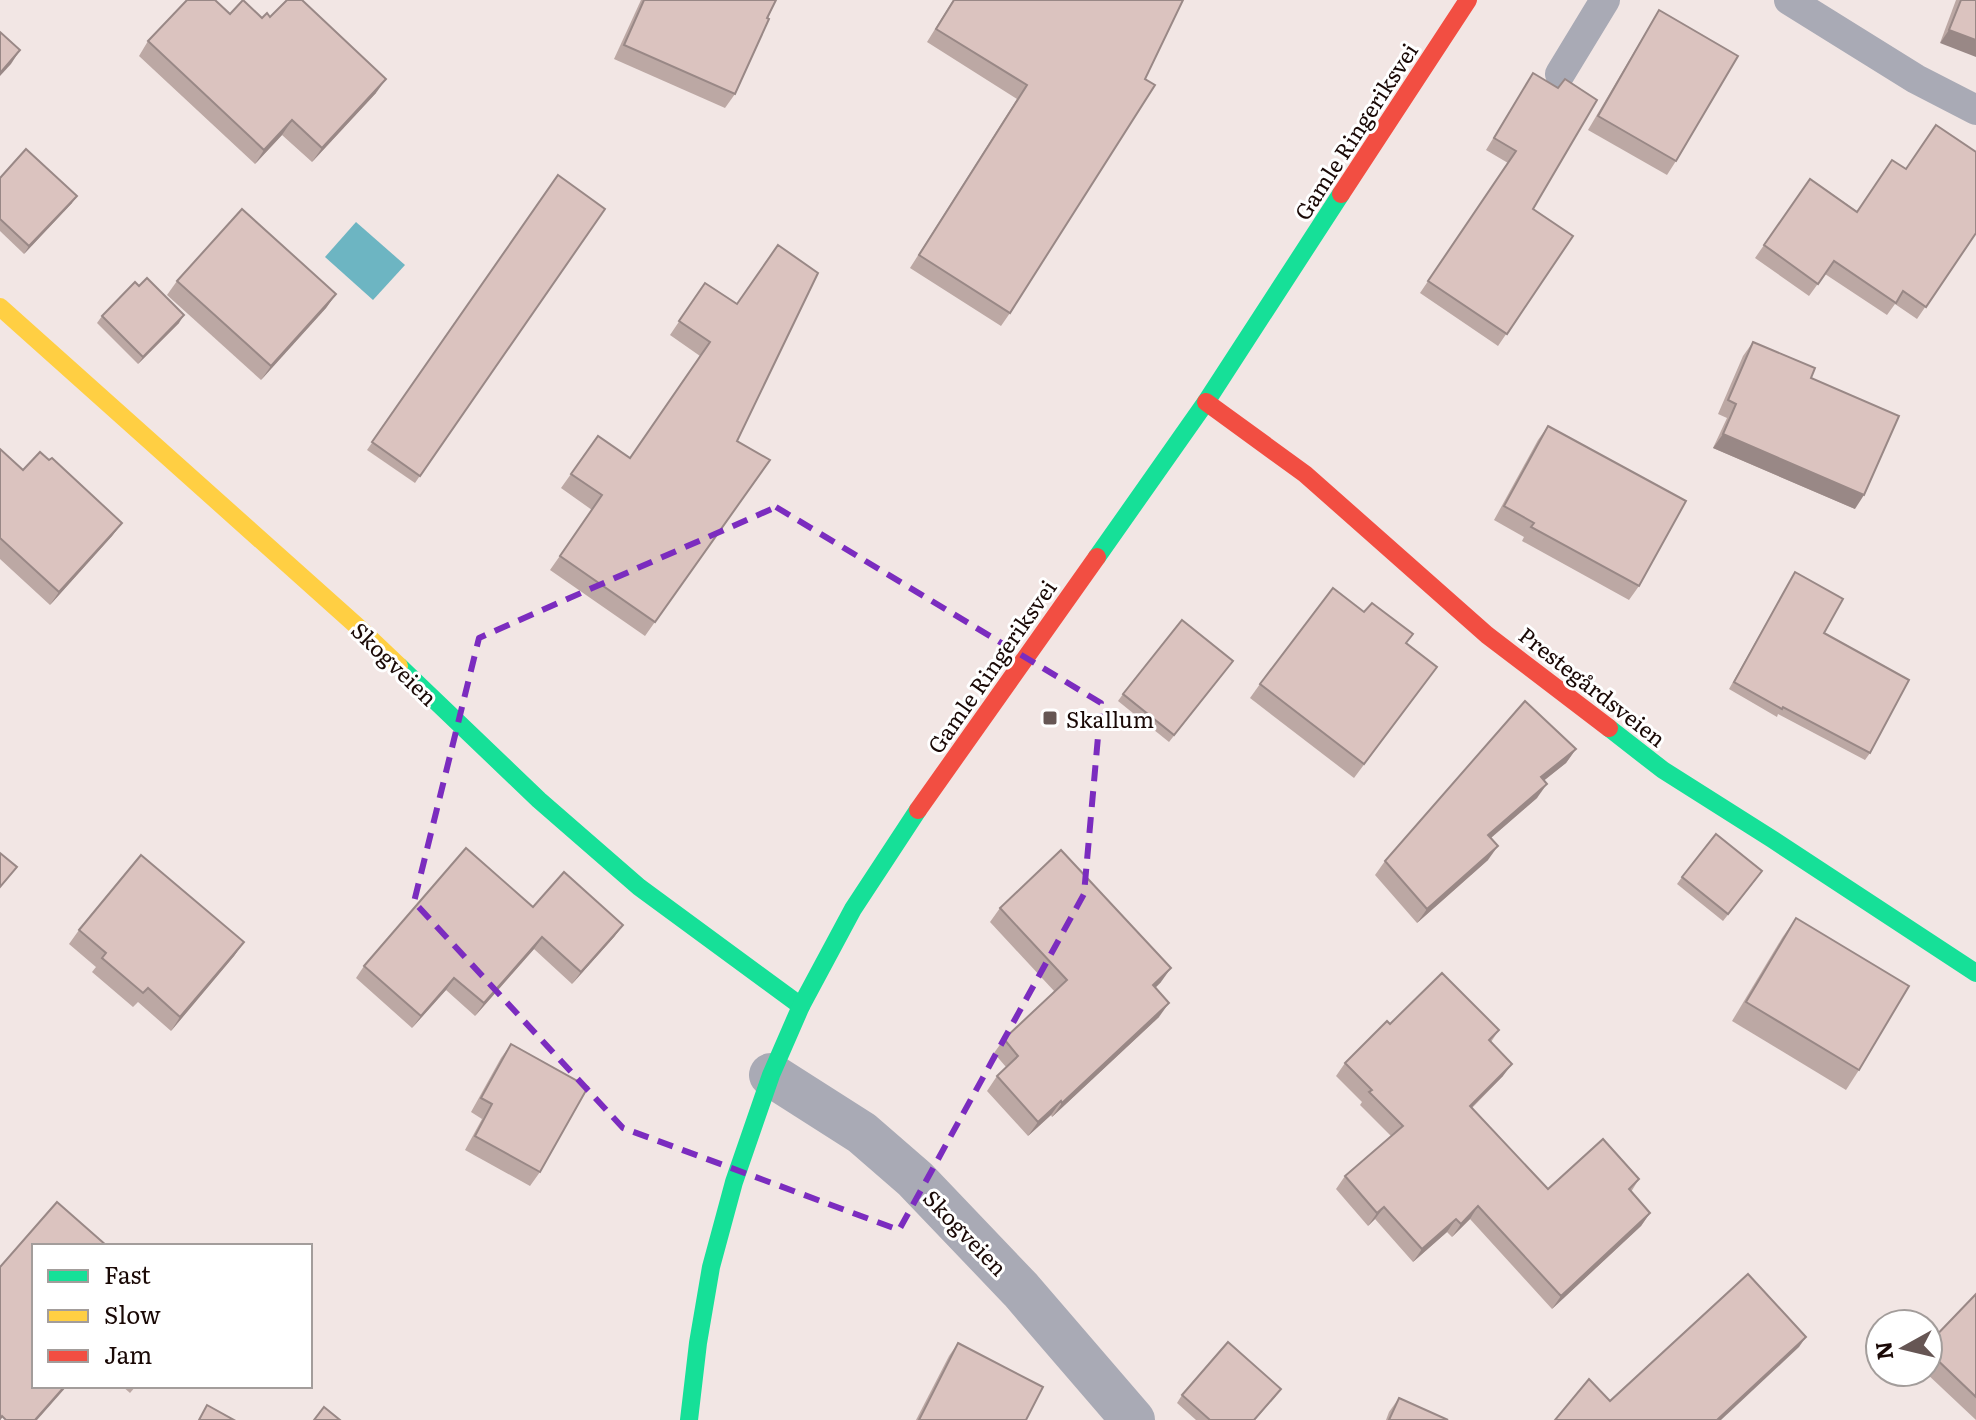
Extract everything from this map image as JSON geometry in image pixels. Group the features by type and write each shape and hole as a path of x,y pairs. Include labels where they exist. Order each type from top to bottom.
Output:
{"street":[{"name":"Gamle Ringeriksvei","path":"689,1420 711,1267 734,1182 771,1075 801,1006 853,909 901,834 1206,402 1468,0"},
{"name":"Skogveien","path":"0,307 358,627 539,800 639,887 801,1006"},
{"name":"Prestegårdsveien","path":"1206,402 1305,474 1487,635 1663,770 1976,973"},
{"name":"Skogveien","path":"771,1075 862,1133 915,1179 1021,1290 1133,1420"}],"lane":[{"path":"1560,74 1605,0"},
{"path":"1789,0 1916,79 1976,110"}],"highlighted area":[{"path":"776,507 1101,703 1084,894 899,1230 623,1128 414,902 479,638"}],"water":[{"path":"356,222 405,265 373,300 325,257"}],"building":[{"path":"187,0 215,0 230,14 243,0 262,18 267,13 270,17 287,0 302,0 386,79 322,148 292,120 264,150 148,41"},
{"path":"644,0 776,0 735,94 624,45"},
{"path":"954,0 1183,0 1145,79 1155,85 1010,313 919,255 1027,85 936,29"},
{"path":"1961,0 1976,0 1976,40 1949,30"},
{"path":"1659,10 1738,56 1676,161 1598,116"},
{"path":"0,32 20,50 0,73"},
{"path":"1533,73 1558,88 1565,79 1597,100 1533,209 1573,236 1507,334 1428,281 1516,151 1494,138"},
{"path":"1936,125 1976,152 1976,233 1926,307 1903,291 1896,303 1834,261 1818,284 1764,245 1810,179 1857,212 1892,160 1906,169"},
{"path":"26,149 77,196 29,246 0,219 0,178"},
{"path":"558,175 605,209 420,476 372,442"},
{"path":"242,209 336,294 271,366 177,281"},
{"path":"778,245 818,273 737,441 770,460 655,622 560,556 602,495 571,474 598,436 630,458 710,342 679,321 705,283 737,304"},
{"path":"147,278 184,315 143,357 102,316 135,282 139,286"},
{"path":"1753,342 1815,368 1811,378 1899,416 1864,495 1723,434 1736,404 1728,400"},
{"path":"1548,426 1686,501 1639,586 1531,527 1534,523 1504,506"},
{"path":"0,449 23,470 40,452 49,460 52,458 122,523 59,592 0,538"},
{"path":"1795,572 1843,599 1824,633 1909,680 1870,753 1734,682"},
{"path":"1333,588 1364,612 1372,603 1413,634 1406,643 1437,667 1364,764 1260,684"},
{"path":"1182,620 1233,661 1174,735 1123,694"},
{"path":"1525,701 1576,749 1541,777 1547,784 1488,835 1498,846 1427,909 1385,861"},
{"path":"1716,834 1762,871 1728,914 1682,877"},
{"path":"466,848 533,907 564,872 623,925 581,972 542,937 484,1003 454,978 421,1016 364,966"},
{"path":"1061,850 1171,968 1153,985 1169,1003 1038,1122 997,1076 1018,1056 1004,1039 1067,980 1000,908"},
{"path":"0,853 17,867 0,887"},
{"path":"141,855 244,942 180,1017 148,988 143,993 102,958 106,953 79,930"},
{"path":"1796,918 1909,986 1859,1070 1746,1002"},
{"path":"1442,973 1499,1030 1489,1040 1512,1064 1470,1106 1548,1189 1603,1139 1639,1179 1629,1189 1650,1213 1561,1296 1478,1206 1461,1224 1456,1219 1422,1249 1384,1207 1377,1213 1345,1176 1403,1126 1345,1063"},
{"path":"511,1044 588,1087 540,1172 475,1136 492,1104 481,1098"},
{"path":"57,1202 105,1244 32,1244 32,1388 63,1388 35,1420 6,1420 2,1416 0,1419 0,1267"},
{"path":"1748,1274 1806,1337 1717,1420 1555,1420 1589,1379 1610,1401"},
{"path":"1976,1294 1976,1397 1944,1366 1944,1327"},
{"path":"1228,1342 1281,1389 1254,1420 1210,1420 1182,1395"},
{"path":"958,1343 1043,1387 1026,1420 919,1420"},
{"path":"1399,1398 1448,1420 1389,1420"},
{"path":"207,1405 234,1420 199,1420"},
{"path":"324,1407 340,1420 314,1420"}],"traffic: fast":[{"path":"1097,557 1206,402 1341,194"},
{"path":"399,666 539,800 639,887 801,1006"},
{"path":"1609,728 1663,770 1976,973"},
{"path":"689,1420 711,1267 734,1182 771,1075 801,1006 853,909 918,810"}],"traffic: slow":[{"path":"0,307 399,666"}],"traffic: jam":[{"path":"1341,194 1468,0"},
{"path":"1206,402 1305,474 1487,635 1609,728"},
{"path":"918,810 1097,557"}],"place":[{"name":"Skallum","path":"1050,718"}]}
